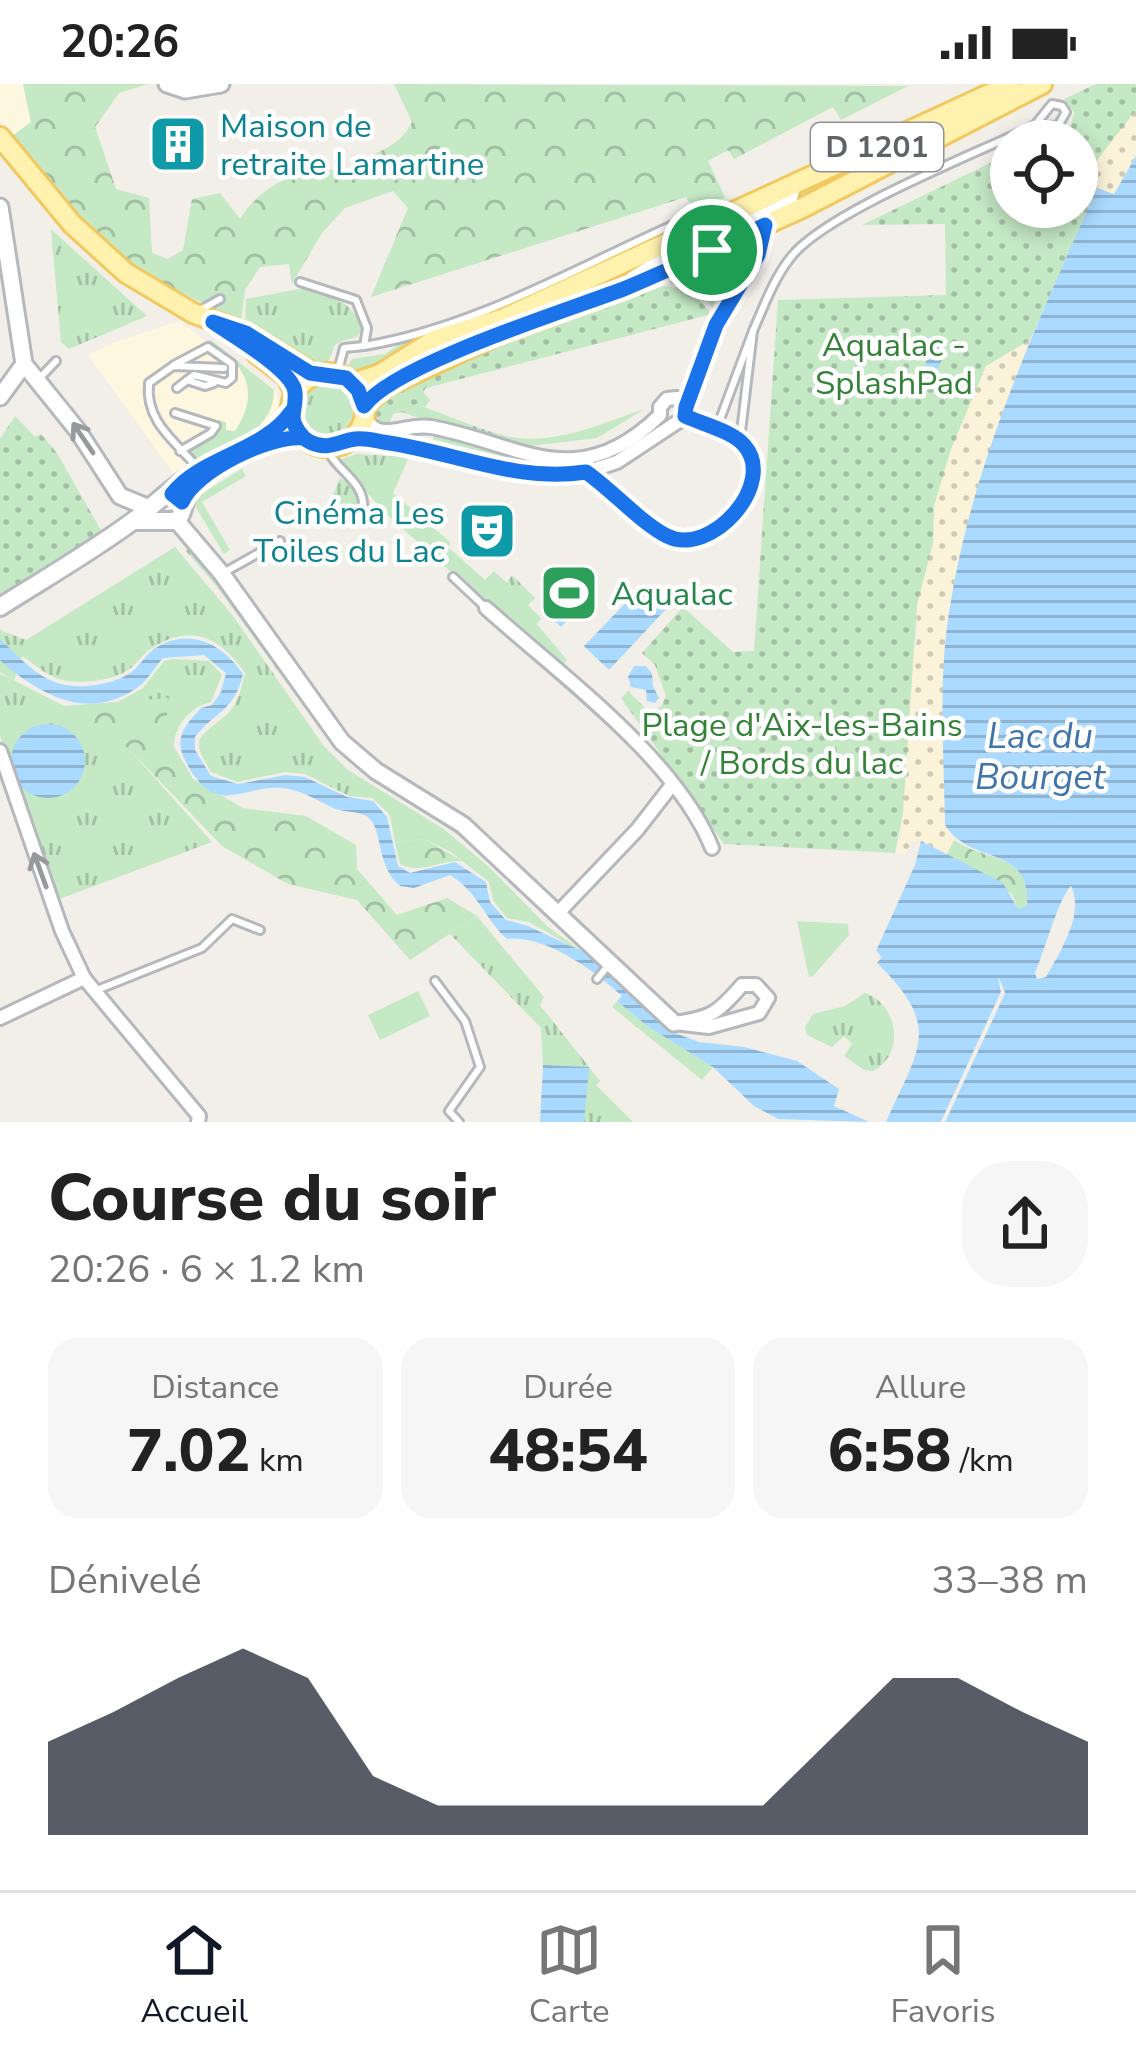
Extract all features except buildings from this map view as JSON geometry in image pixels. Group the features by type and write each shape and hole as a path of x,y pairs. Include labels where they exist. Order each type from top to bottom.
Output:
{"main road":[{"name":"D 1201","path":"345,379 380,374 436,339 489,325 1011,84"},
{"name":"D 1201","path":"364,411 387,386 496,335 612,293 733,241 1042,84"},
{"path":"0,137 90,242 148,289 246,333 316,375 345,379 364,411 350,440 326,447 304,438 284,438 252,450 197,480 166,508 133,521 0,607"},
{"path":"213,322 274,365 304,438"},
{"path":"166,508 195,473 277,428 316,375"}],"street":[{"path":"167,84 220,84"},
{"path":"733,241 749,222 790,202 794,186"},
{"path":"0,208 24,364 78,431 120,496 166,508 222,574 342,742 376,771 464,825 674,1023 694,1027 724,1023 759,1012 768,998 756,985 742,985 717,1012 674,1023"},
{"path":"364,411 372,430 381,433 434,427 529,457 567,460 615,447 685,412 716,325 758,255 765,225"},
{"path":"612,293 665,260 680,238"},
{"path":"0,397 24,364"},
{"path":"665,420 660,407 667,393 677,398 685,412"},
{"path":"350,440 410,444 537,476 586,472 617,462 665,420"},
{"path":"486,608 638,743 705,831 712,848"},
{"path":"0,751 62,931 84,978 199,1116 198,1122"},
{"path":"558,913 638,830 672,785"},
{"path":"0,1018 84,978"}],"lane":[{"path":"1058,104 1064,109 1062,124 1035,125 1049,106 1058,104"},
{"path":"716,430 753,331 792,255 852,212 990,146"},
{"path":"345,379 344,348 394,341 488,311 674,224 680,238"},
{"path":"300,282 356,300 367,328 364,346"},
{"path":"193,313 220,299"},
{"path":"742,442 753,331"},
{"path":"180,384 194,375 229,382 229,359 214,349 198,350 149,383 147,401 195,473"},
{"path":"38,380 56,361"},
{"path":"172,366 224,368"},
{"path":"586,472 668,536 687,540 717,528 745,498 752,459 742,442 685,412"},
{"path":"175,413 217,426 180,451"},
{"path":"326,447 364,499 363,512 355,519 332,509"},
{"path":"222,574 280,541"},
{"path":"453,578 486,608"},
{"path":"94,991 202,948 232,919 260,930"},
{"path":"597,979 607,967"},
{"path":"435,980 465,1022 480,1067 449,1111 459,1122"}],"shaded area":[{"path":"0,84 23,84 31,123 12,136 0,120"},
{"path":"179,321 277,392 278,406 265,429 177,478 88,355"}],"green space":[{"path":"23,84 148,84 119,93 95,127 116,189 149,198 152,253 168,259 183,250 192,199 220,193 240,219 262,194 289,178 353,170 393,144 412,122 394,84 908,86 841,120 833,107 734,159 728,150 708,161 725,197 695,212 686,197 371,297 408,208 393,191 345,208 322,233 292,284 289,264 260,267 245,290 241,323 132,267 46,189 12,136 31,122"},
{"path":"1019,84 1030,84 759,220 798,187"},
{"name":"Plage d'Aix-les-Bains / Bords du lac","path":"1096,84 1136,84 1136,110 1098,159 1098,120 1072,120 1074,112 1064,99"},
{"name":"Plage d'Aix-les-Bains / Bords du lac","path":"990,163 990,228 1079,228 1030,340 986,366 951,449 934,506 933,543 917,605 903,813 895,853 724,844 621,698 628,691 648,711 661,707 666,696 655,665 642,653 683,607 733,652 754,651 778,300 946,295 945,224 862,225"},
{"path":"51,229 147,316 69,349 61,342"},
{"path":"753,241 717,313 696,288 665,281"},
{"path":"664,286 690,290 712,314 426,388 423,392 430,400 425,407 415,404 413,416 393,414 389,424 371,413 381,398 497,343"},
{"path":"304,288 340,300 363,328 357,337 336,345 324,366 310,365 245,325 246,299"},
{"path":"407,339 420,339 367,372 353,374 347,367 352,359 385,354"},
{"path":"211,340 274,390 267,416 258,427 198,465 189,452 217,435 219,420 226,422 226,430 235,431 248,400 242,372 221,350 202,343"},
{"path":"318,385 338,385 352,399 352,419 338,433 318,433 304,419 304,399"},
{"path":"415,404 523,439 577,432 645,409 597,438 521,447 413,416"},
{"path":"15,416 35,437 41,434 57,453 103,534 0,600 0,439"},
{"path":"435,433 533,463 594,461 596,465 543,473 431,445"},
{"path":"357,454 409,457 393,493 485,580 494,571 507,583 512,575 535,598 528,605 541,618 537,624 567,660 560,669 384,512 339,460"},
{"path":"242,469 246,476 202,502 230,550 224,554 194,504 196,497"},
{"path":"340,478 355,488 359,501 353,512 346,513 332,498"},
{"path":"175,547 233,616 323,745 348,770 445,830 548,927 590,957 529,922 507,918 493,900 489,882 451,852 425,839 395,843 390,815 372,798 349,796 305,774 285,772 237,782 211,772 200,740 233,708 245,673 214,642 190,635 164,641 128,670 96,681 57,678 22,656 14,681 128,748 212,842 54,901 0,736 0,674 14,680 0,672 0,630 26,640"},
{"path":"189,547 338,745 472,838 556,919 552,923 471,846 368,775 328,740 186,551"},
{"path":"164,661 209,661 222,675 211,702 180,724 174,746 166,733 118,702 143,688"},
{"path":"0,673 64,706 168,698 166,733 193,779 243,808 306,816 356,845 357,869 397,915 447,898 477,916 410,960 357,900 288,884 222,846 128,748"},
{"path":"425,839 462,861 414,868 400,864 395,843"},
{"path":"954,840 1014,867 1026,888 1027,906 1018,910 1012,894 946,856"},
{"path":"477,916 544,997 540,1005 600,1081 596,1085 633,1122 584,1122 588,1067 543,1065 541,1028 450,934"},
{"path":"797,921 848,924 849,935 813,976 809,977"},
{"path":"418,991 430,1016 380,1040 368,1015"},
{"path":"865,993 885,1007 894,1030 890,1053 873,1071 844,1056 852,1044 844,1036 832,1047 807,1035 805,1027 813,1014 845,1006"},
{"path":"617,1001 647,1026 713,1067 702,1080 612,1007"}],"sand":[{"path":"1136,110 1136,156 1114,194 1098,188 1098,158"},
{"path":"1030,340 976,492 948,614 945,824 954,840 946,856 923,841 911,842 906,854 895,853 901,834 917,604 933,543 934,506 951,449 986,366"}],"water":[{"name":"Lac du Bourget","path":"1136,156 1136,1122 945,1122 1005,993 999,978 1001,992 941,1122 886,1122 919,1039 911,1004 877,963 882,957 876,951 921,841 1003,883 1018,909 1027,906 1020,873 970,847 945,825 946,639 959,558 990,449 1080,228 1098,228 1098,188 1114,194","holes":["1071,886 1075,909 1064,945 1046,977 1037,979 1052,926"]},
{"path":"932,342 944,346 943,355 925,381 918,374"},
{"path":"571,583 588,599 561,627 544,611"},
{"path":"643,585 667,608 609,670 584,646"},
{"path":"0,639 44,677 77,686 120,678 167,642 192,639 215,647 243,674 229,704 195,737 195,750 211,776 238,784 286,775 305,777 347,797 373,801 387,817 398,866 410,873 455,862 486,882 490,902 506,920 592,956 670,1031 699,1042 744,1047 797,1061 839,1089 834,1106 869,1122 778,1119 754,1106 713,1067 647,1026 617,1001 622,996 584,966 537,942 507,939 450,875 414,888 400,886 386,866 375,826 364,815 336,809 293,790 262,789 235,795 211,791 199,782 181,748 185,728 201,708 212,705 226,673 204,655 163,658 138,687 102,703 85,704 51,695 5,665 0,660"},
{"path":"634,666 646,666 652,674 659,698 655,703 647,701 646,690 631,687 628,677"},
{"path":"48,724 74,735 85,761 74,787 48,798 22,787 11,761 22,735"},
{"path":"543,1065 589,1067 584,1122 540,1122"}],"pier":[{"path":"998,977 1005,993 941,1122 1001,992"}],"place":[{"name":"Maison de retraite Lamartine","path":"178,144"},
{"name":"Cinéma Les Toiles du Lac","path":"487,531"},
{"name":"Aqualac","path":"569,593"}],"route":[{"path":"712,250 628,287 496,335 387,386 364,406 358,390 346,378 310,373 246,333 213,322 286,376 295,393 293,422 304,438 284,438 252,450 197,480 182,502 172,494 190,476 277,428 291,412 293,422 297,430 304,438 326,447 359,438 410,444 537,476 586,472 668,536 687,540 706,533 731,518 745,498 752,459 740,440 685,416 686,407 716,325 758,255 765,225 712,250"}],"park label":[{"name":"Aqualac - SplashPad","path":"894,363"}]}
